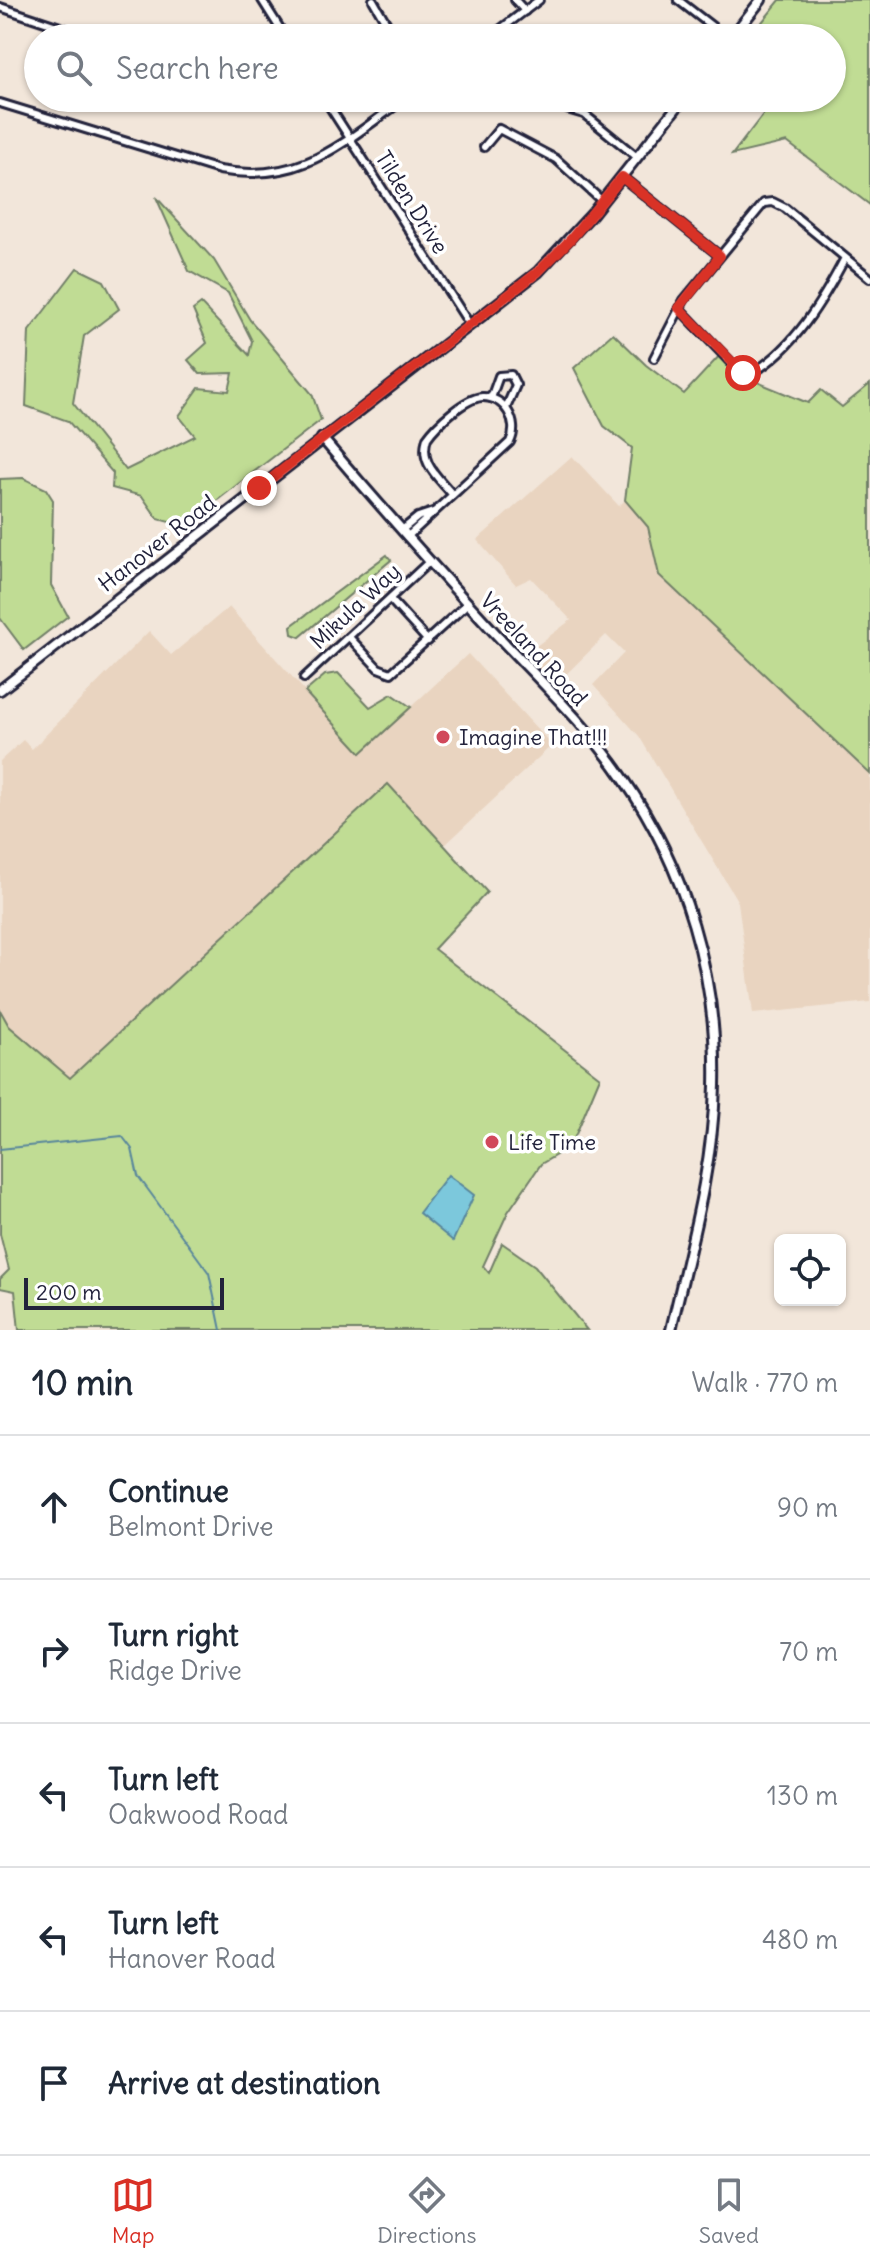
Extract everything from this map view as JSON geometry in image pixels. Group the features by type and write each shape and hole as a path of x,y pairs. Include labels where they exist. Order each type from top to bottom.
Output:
{"street":[{"path":"262,0 276,24"},
{"path":"373,0 387,24"},
{"path":"515,0 525,11"},
{"path":"508,24 539,0"},
{"path":"678,0 710,24"},
{"path":"741,24 761,0"},
{"path":"0,7 51,24"},
{"path":"0,103 24,110"},
{"path":"30,112 237,173 289,171 318,160 386,112"},
{"name":"Tilden Drive","path":"333,112 470,325"},
{"path":"577,112 584,114 637,157"},
{"name":"Hanover Road","path":"0,690 557,255 673,112"},
{"path":"484,147 499,129 556,159 602,201"},
{"path":"622,177 720,256"},
{"path":"654,358 679,308 761,206 773,202 785,208 870,278"},
{"path":"679,308 739,371 752,373 794,336 827,291 845,258"},
{"path":"491,398 499,376 511,375 516,385 506,408"},
{"path":"404,534 433,512 510,442 514,425 506,408 491,398 479,397 470,402 427,438 424,453 427,466 452,494"},
{"name":"Vreeland Road","path":"322,438 404,534 623,777 666,853 697,934 713,1024 714,1116 707,1170 671,1330"},
{"name":"Mikula Way","path":"304,678 430,561"},
{"path":"390,599 428,641"},
{"path":"349,637 386,673 396,671 468,603"}],"shaded area":[{"path":"572,456 619,506 625,500 648,527 659,575 870,774 870,1002 753,1014 738,902 639,736 593,685 624,653 606,635 549,691 520,658 571,620 531,578 516,585 477,540"},
{"path":"229,607 361,753 468,654 552,745 445,845 388,784 70,1078 9,1026 0,1010 0,761 23,740 32,749 149,631 171,655"}],"green space":[{"path":"780,0 870,0 870,205 787,142 732,155 765,112 846,112 846,24 760,24"},
{"path":"156,197 214,260 250,320 312,394 321,420 184,526 158,519 142,496 112,488 113,473 68,421 26,406 29,331 77,268 104,281 119,309 84,336 73,403 126,470 195,436 179,416 199,388 229,391 233,373 200,374 188,360 207,343 193,310 201,304 249,355 252,341 228,293 189,271"},
{"path":"613,333 646,365 684,394 722,353 745,377 808,403 821,390 842,407 870,384 870,774 659,575 648,527 625,500 632,448 604,426 574,368"},
{"path":"23,478 46,489 53,500 51,585 68,616 24,650 0,618 0,479"},
{"path":"387,555 391,560 300,637 292,634 291,626"},
{"path":"338,673 370,707 392,694 411,707 361,753 305,692 325,675"},
{"path":"388,784 487,892 434,949 600,1077 571,1146 541,1164 508,1212 483,1266 489,1273 502,1243 535,1266 587,1330 19,1330 15,1291 0,1288 0,1279 9,1270 0,1234 0,1010 9,1026 70,1078"}],"water":[{"path":"448,1175 474,1195 453,1241 419,1213"}],"waterway":[{"path":"0,1149 122,1136 132,1149 138,1176 209,1273 221,1330"}],"place":[{"name":"Imagine That!!!","path":"443,737"},
{"name":"Life Time","path":"492,1142"}],"route":[{"path":"259,488 538,272 557,255 622,177 720,256 679,308 743,373"}]}
